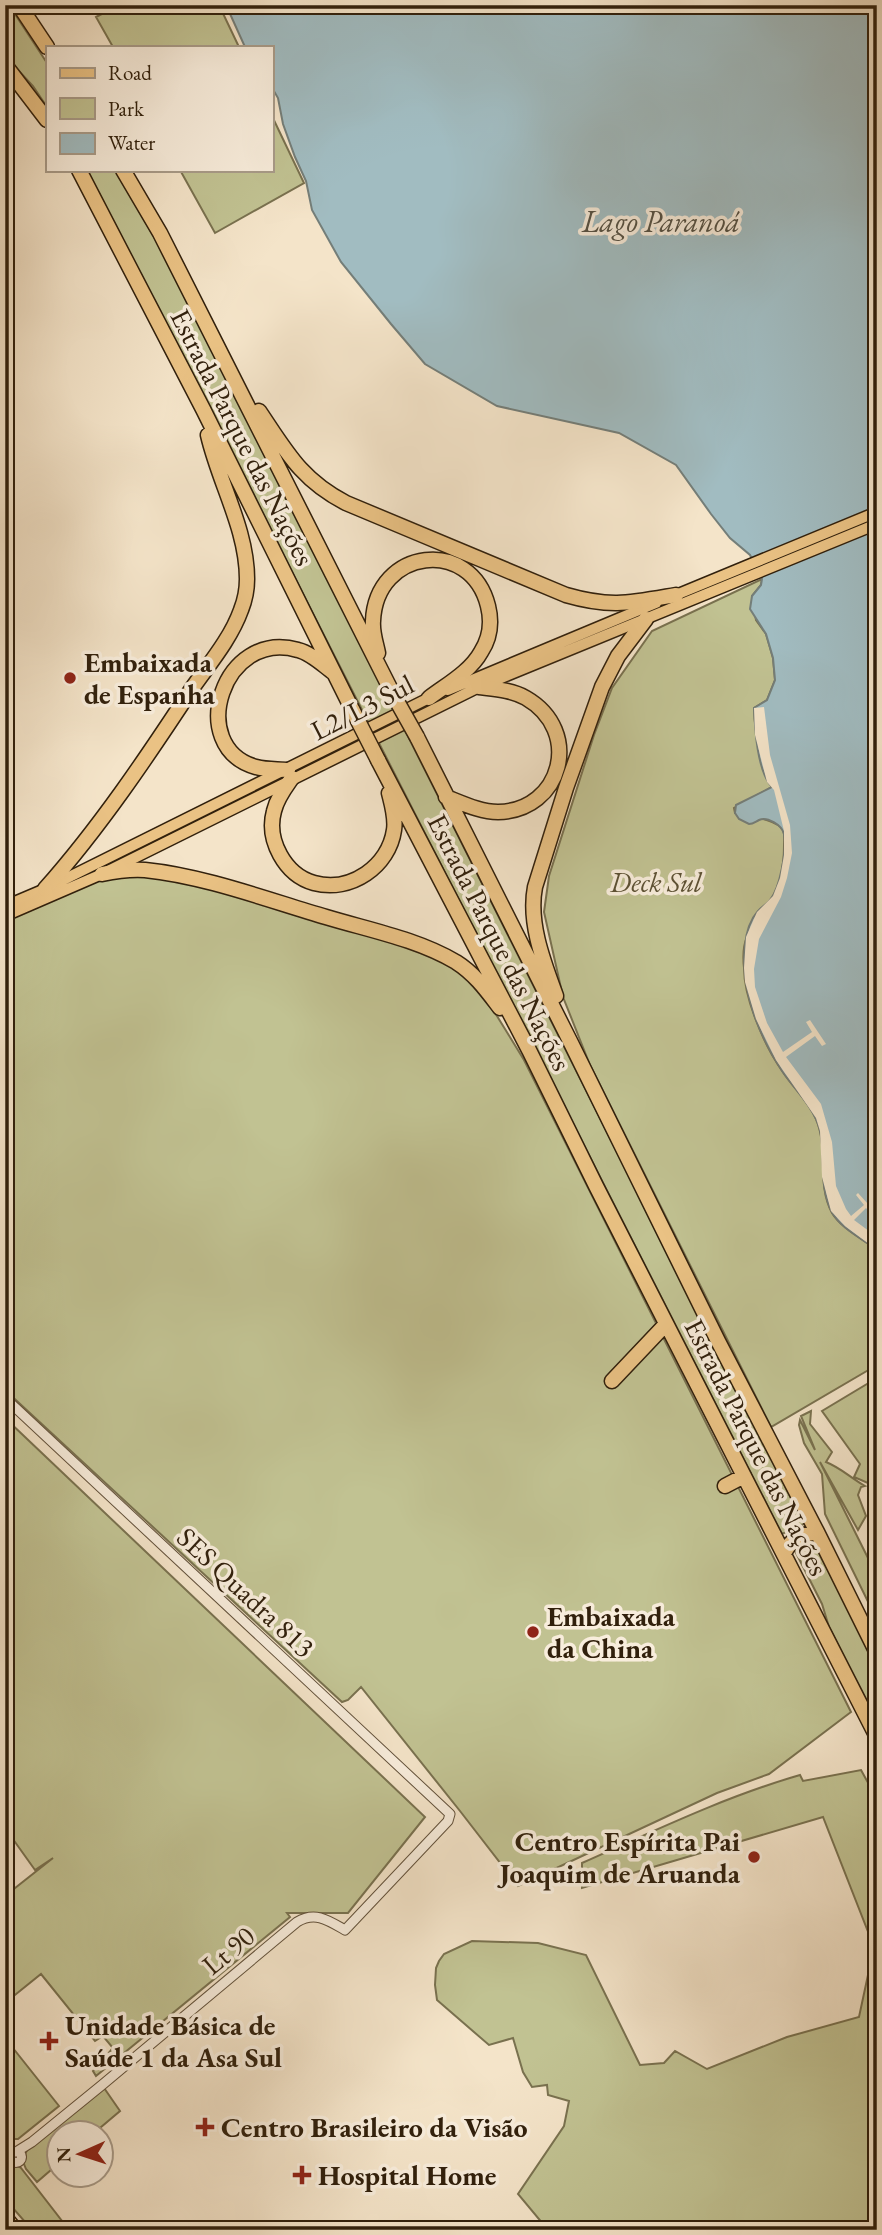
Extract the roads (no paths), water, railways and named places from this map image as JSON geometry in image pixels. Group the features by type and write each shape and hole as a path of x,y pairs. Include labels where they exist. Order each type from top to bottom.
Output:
{"highway":[{"path":"19,5 46,46"},
{"path":"5,65 46,120"},
{"name":"Estrada Parque das Nações","path":"80,172 877,1737"},
{"name":"Estrada Parque das Nações","path":"124,172 160,233 228,365 877,1653"},
{"path":"228,365 297,465 314,483 337,498 587,601 623,604 676,595"},
{"path":"45,889 89,838 135,773 233,628 242,609 247,577 245,552 210,443 202,409"},
{"path":"392,693 374,638 375,607 382,589 406,564 436,559 452,564 473,577 486,597 491,620 490,634 482,652 474,662 429,698"},
{"path":"570,1041 545,964 534,918 533,899 566,788 602,687 618,656 646,619"},
{"path":"335,674 299,650 273,647 251,654 238,665 228,677 222,691 219,708 221,732 237,757 245,762 290,774 273,813 273,834 279,852 290,869 305,880 339,885 370,872 390,848 394,829 394,817 381,766"},
{"path":"446,797 479,809 498,812 509,810 533,801 555,775 559,742 550,718 533,703 517,694 479,687"},
{"path":"102,874 134,870 173,875 246,893 435,951 467,970 485,987 529,1050"},
{"path":"612,1381 666,1324"},
{"path":"725,1486 744,1476"},
{"path":"784,1553 793,1539 801,1534 817,1532"}],"main road":[{"name":"L2/L3 Sul","path":"5,916 102,874 429,698 877,512"},
{"name":"L2/L3 Sul","path":"5,906 479,687 877,524"},
{"path":"5,2214 18,2230"}],"street":[{"name":"SES Quadra 813","path":"5,1398 443,1805 450,1814 448,1821"},
{"name":"Lt 90","path":"12,2160 297,1922 308,1916 315,1916 345,1930 448,1821"}],"water":[{"name":"Lago Paranoá","path":"226,5 877,5 877,1250 846,1228 832,1212 825,1189 822,1141 816,1119 766,1043 748,995 744,962 747,932 755,915 770,900 777,887 785,841 783,831 774,822 762,819 749,824 739,819 735,813 736,805 772,787 760,761 754,708 767,700 775,680 773,658 766,634 750,609 752,596 761,585 762,579 750,555 730,538 676,465 619,433 497,406 425,364 341,262 312,210 306,181 283,124 278,98 273,89 273,46 245,46"}],"place":[{"name":"Embaixada de Espanha","path":"70,678"},
{"name":"Embaixada da China","path":"533,1632"},
{"name":"Centro Espírita Pai Joaquim de Aruanda","path":"754,1857"},
{"name":"Unidade Básica de Saúde 1 da Asa Sul","path":"49,2041"},
{"name":"Centro Brasileiro da Visão","path":"205,2127"},
{"name":"Hospital Home","path":"302,2175"}],"park label":[{"name":"Deck Sul","path":"656,882"}]}
